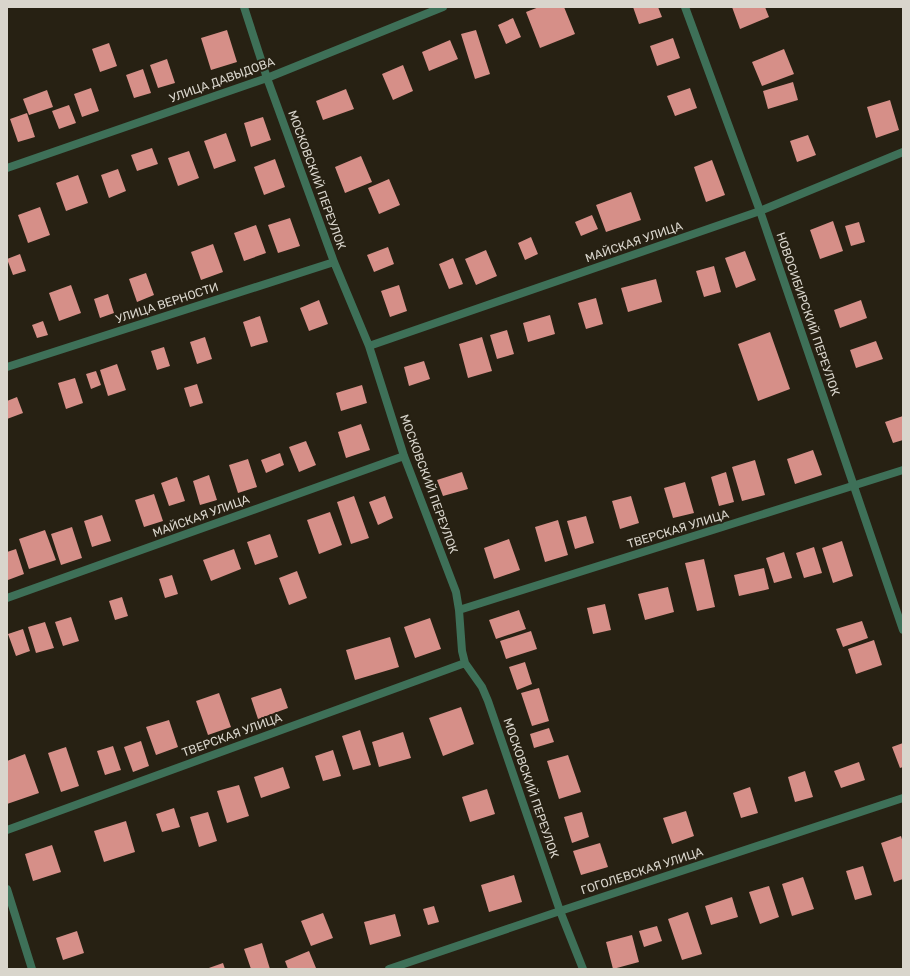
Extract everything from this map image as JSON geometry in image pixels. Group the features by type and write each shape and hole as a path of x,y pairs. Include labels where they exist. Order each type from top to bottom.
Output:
{"street":[{"name":"МОСКОВСКИЙ ПЕРЕУЛОК","path":"244,7 267,78 334,262 369,346 404,456 456,592 462,651 465,663 482,687 488,701 560,911 582,969"},
{"name":"УЛИЦА ДАВЫДОВА","path":"7,168 267,78 442,7"},
{"name":"НОВОСИБИРСКИЙ ПЕРЕУЛОК","path":"685,7 760,211 903,630"},
{"name":"МАЙСКАЯ УЛИЦА","path":"369,346 760,211 903,152"},
{"name":"УЛИЦА ВЕРНОСТИ","path":"7,367 334,262"},
{"name":"МАЙСКАЯ УЛИЦА","path":"7,598 404,456"},
{"name":"ТВЕРСКАЯ УЛИЦА","path":"459,610 903,470"},
{"name":"ТВЕРСКАЯ УЛИЦА","path":"7,830 465,663"},
{"name":"ГОГОЛЕВСКАЯ УЛИЦА","path":"389,969 903,798"},
{"path":"7,889 32,969"}],"building":[{"path":"539,7 564,7 575,34 540,48 526,12"},
{"path":"633,7 658,7 662,17 639,24"},
{"path":"732,7 765,7 769,17 740,29"},
{"path":"513,18 521,37 506,44 498,25"},
{"path":"227,30 237,62 211,70 201,38"},
{"path":"476,30 490,74 475,79 461,34"},
{"path":"673,38 680,58 657,66 650,46"},
{"path":"450,40 458,59 429,71 422,52"},
{"path":"109,43 117,66 100,72 92,49"},
{"path":"784,49 794,74 762,86 752,62"},
{"path":"167,59 175,83 158,88 150,65"},
{"path":"403,65 413,91 393,100 382,74"},
{"path":"143,69 151,93 134,98 126,75"},
{"path":"793,82 798,100 768,109 763,91"},
{"path":"91,88 99,111 82,117 74,94"},
{"path":"690,88 697,108 675,116 667,96"},
{"path":"346,89 354,109 323,120 316,101"},
{"path":"47,90 53,107 29,115 23,99"},
{"path":"890,100 899,130 876,138 867,107"},
{"path":"69,105 76,123 59,129 52,111"},
{"path":"27,113 35,137 18,142 10,119"},
{"path":"263,117 271,140 251,147 244,123"},
{"path":"226,133 236,161 214,169 204,141"},
{"path":"808,135 816,155 797,162 790,141"},
{"path":"152,148 158,164 137,171 131,155"},
{"path":"189,151 199,178 178,186 168,158"},
{"path":"361,156 372,182 345,193 335,167"},
{"path":"275,159 285,187 264,195 254,167"},
{"path":"712,160 725,195 706,202 694,167"},
{"path":"118,169 126,191 109,198 101,175"},
{"path":"78,175 88,203 66,211 56,183"},
{"path":"389,179 400,205 379,214 368,188"},
{"path":"631,192 641,220 606,232 596,205"},
{"path":"40,207 50,235 28,243 18,215"},
{"path":"592,215 598,229 581,236 575,222"},
{"path":"290,218 300,246 278,253 268,225"},
{"path":"833,221 843,251 820,259 810,230"},
{"path":"859,222 865,242 851,246 845,226"},
{"path":"256,225 266,253 244,261 234,233"},
{"path":"531,237 538,254 525,260 518,243"},
{"path":"213,244 223,272 201,280 191,252"},
{"path":"388,247 394,264 374,272 367,255"},
{"path":"486,250 497,276 476,285 465,259"},
{"path":"745,251 756,280 736,288 725,258"},
{"path":"20,254 26,271 13,275 7,259"},
{"path":"453,258 463,284 449,289 439,264"},
{"path":"714,266 721,292 704,297 696,271"},
{"path":"146,273 154,295 137,302 129,279"},
{"path":"656,279 662,302 628,312 621,288"},
{"path":"71,285 81,313 59,321 49,293"},
{"path":"399,285 407,311 390,317 381,291"},
{"path":"108,294 114,313 100,318 94,299"},
{"path":"596,298 603,324 586,329 578,303"},
{"path":"319,300 328,324 309,331 300,308"},
{"path":"861,300 867,318 840,328 834,310"},
{"path":"550,315 555,334 528,342 523,323"},
{"path":"260,316 268,342 251,347 243,322"},
{"path":"43,321 48,335 37,338 32,325"},
{"path":"507,330 514,354 497,359 490,335"},
{"path":"770,332 790,389 758,401 738,344"},
{"path":"205,337 212,359 197,364 190,342"},
{"path":"482,337 492,371 468,378 459,344"},
{"path":"876,341 883,359 856,368 850,350"},
{"path":"164,347 170,366 157,370 151,351"},
{"path":"424,361 430,379 409,386 404,367"},
{"path":"117,364 126,390 108,396 100,370"},
{"path":"96,371 101,385 91,389 86,374"},
{"path":"75,378 83,403 66,409 58,383"},
{"path":"197,384 203,403 190,407 184,388"},
{"path":"362,385 367,403 341,411 336,393"},
{"path":"17,397 23,413 7,419 7,401"},
{"path":"903,416 903,440 893,443 885,422"},
{"path":"361,424 370,450 346,458 338,432"},
{"path":"306,441 316,465 299,472 289,447"},
{"path":"813,450 822,475 795,484 787,459"},
{"path":"280,453 284,465 266,473 261,460"},
{"path":"248,459 257,487 238,493 229,465"},
{"path":"755,460 765,495 742,501 732,467"},
{"path":"462,472 468,489 443,496 437,480"},
{"path":"726,472 734,502 719,506 711,477"},
{"path":"209,475 217,500 200,505 193,481"},
{"path":"177,477 185,501 169,506 161,483"},
{"path":"685,482 694,513 673,518 664,488"},
{"path":"154,494 163,521 144,527 135,500"},
{"path":"354,496 369,538 351,544 337,502"},
{"path":"385,496 393,518 378,525 369,502"},
{"path":"631,496 639,523 620,529 612,501"},
{"path":"330,512 342,545 319,554 307,520"},
{"path":"102,515 111,541 92,547 84,521"},
{"path":"586,516 594,543 575,549 567,521"},
{"path":"558,520 568,555 545,562 535,527"},
{"path":"72,527 82,558 61,565 51,534"},
{"path":"45,530 56,560 29,569 19,539"},
{"path":"270,534 278,557 255,565 247,542"},
{"path":"509,539 520,570 494,579 484,548"},
{"path":"842,541 853,576 833,583 822,548"},
{"path":"814,547 822,573 804,578 796,553"},
{"path":"16,549 24,574 8,580 7,552"},
{"path":"234,549 241,569 211,581 203,560"},
{"path":"784,552 792,578 774,583 766,558"},
{"path":"704,559 715,607 697,611 685,563"},
{"path":"764,568 769,589 739,596 734,575"},
{"path":"297,571 307,598 289,605 279,578"},
{"path":"172,575 178,594 165,598 159,579"},
{"path":"668,587 674,612 645,620 638,594"},
{"path":"122,597 128,616 115,620 109,601"},
{"path":"605,604 611,630 593,634 587,608"},
{"path":"519,610 526,629 496,639 489,620"},
{"path":"71,617 79,641 63,646 55,622"},
{"path":"430,618 441,649 415,658 404,627"},
{"path":"862,621 868,638 843,647 836,629"},
{"path":"45,622 54,648 36,653 28,627"},
{"path":"23,629 30,651 16,656 8,634"},
{"path":"531,631 537,649 506,659 500,641"},
{"path":"390,637 399,667 355,680 346,650"},
{"path":"874,640 882,665 856,674 848,649"},
{"path":"525,662 532,684 517,690 509,667"},
{"path":"281,688 288,708 258,719 251,698"},
{"path":"539,688 549,721 532,726 521,693"},
{"path":"219,693 231,727 208,735 196,701"},
{"path":"461,707 474,744 443,756 429,718"},
{"path":"169,720 178,747 156,755 146,727"},
{"path":"549,728 554,742 534,748 530,734"},
{"path":"360,730 371,765 353,770 342,736"},
{"path":"403,732 411,758 379,767 372,742"},
{"path":"141,741 149,766 133,772 124,747"},
{"path":"903,743 903,767 900,768 892,747"},
{"path":"113,746 121,770 105,775 97,751"},
{"path":"66,747 79,786 61,792 48,753"},
{"path":"333,750 341,776 323,781 315,756"},
{"path":"25,754 39,793 7,804 7,761"},
{"path":"568,755 581,792 559,799 547,761"},
{"path":"859,762 865,780 841,788 834,771"},
{"path":"283,767 290,788 261,798 254,777"},
{"path":"805,771 813,797 795,802 788,777"},
{"path":"239,785 249,816 227,823 217,791"},
{"path":"750,787 758,813 741,818 733,793"},
{"path":"487,789 495,814 470,822 462,797"},
{"path":"174,808 180,827 162,832 156,814"},
{"path":"686,811 694,836 672,844 663,818"},
{"path":"208,812 217,841 199,847 190,817"},
{"path":"582,812 589,837 572,843 564,817"},
{"path":"126,821 135,852 104,862 94,831"},
{"path":"901,836 903,843 903,879 894,882 881,843"},
{"path":"600,843 608,867 581,875 573,851"},
{"path":"52,845 61,872 33,881 25,854"},
{"path":"863,866 872,895 855,900 846,871"},
{"path":"514,875 522,902 489,912 481,885"},
{"path":"803,877 814,909 792,916 782,884"},
{"path":"769,886 779,917 760,924 749,892"},
{"path":"732,897 738,917 711,925 705,906"},
{"path":"434,906 439,922 428,925 423,909"},
{"path":"688,912 702,954 682,960 668,919"},
{"path":"323,913 333,938 311,946 301,921"},
{"path":"395,914 401,936 370,945 364,922"},
{"path":"657,926 662,941 644,947 639,931"},
{"path":"77,931 84,953 63,960 56,938"},
{"path":"632,935 639,962 613,969 606,942"},
{"path":"262,943 270,969 251,969 244,949"},
{"path":"309,951 316,968 288,969 285,961"},
{"path":"223,963 225,969 206,969"}]}
